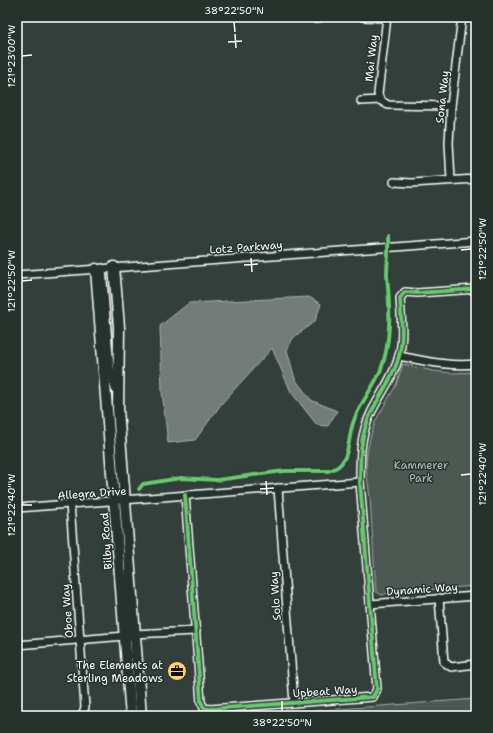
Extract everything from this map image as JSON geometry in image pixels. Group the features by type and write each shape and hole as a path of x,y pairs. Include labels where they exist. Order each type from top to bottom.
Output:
{"street":[{"path":"363,17 387,17"},
{"name":"Mai Way","path":"380,100 378,94 387,17"},
{"name":"Sona Way","path":"451,180 449,143 451,106 462,17"},
{"path":"361,101 380,100 388,105 451,106"},
{"path":"394,182 407,183 476,178"},
{"name":"Lotz Parkway","path":"17,275 476,240"},
{"name":"Bilby Road","path":"114,267 119,327 118,409 121,577 140,698 141,716"},
{"name":"Bilby Road","path":"99,268 110,368 118,409"},
{"name":"Bilby Road","path":"99,268 120,500 130,636 131,716"},
{"name":"Upbeat Way","path":"185,495 201,702 204,708 210,709 294,703 370,697 376,695 377,689 360,482 360,447 364,430 371,412 382,396 399,356 402,328 401,294 405,292 416,293 476,289"},
{"path":"399,356 430,363 458,365 476,364"},
{"name":"Allegra Drive","path":"17,508 360,482"},
{"name":"Solo Way","path":"278,488 294,703"},
{"name":"Oboe Way","path":"70,504 85,706 82,716"},
{"name":"Dynamic Way","path":"370,604 476,596"},
{"path":"439,598 444,662 451,667 476,664"},
{"path":"17,645 196,631"}],"green space":[{"name":"Kammerer Park","path":"403,364 433,371 453,373 476,372 476,586 388,593 382,595 376,592 370,498 366,468 367,453 376,420 396,385"},
{"path":"476,699 476,716 243,716"}],"shaded area":[{"path":"309,297 321,304 315,321 293,338 287,350 295,379 311,400 337,411 328,426 317,425 291,392 272,348 222,403 195,440 168,443 162,392 160,326 189,303"}],"cycle path":[{"path":"139,489 143,484 181,478 217,480 284,471 328,471 341,464 347,452 353,423 362,403 380,372 387,349 389,324 387,276 388,236"},
{"path":"185,495 201,702 204,708 210,709 373,697 377,689 360,482 361,455 367,421 397,364 401,349 402,334 400,298 405,292 417,293 476,289"}],"place":[{"name":"The Elements at Sterling Meadows","path":"177,671"}]}
